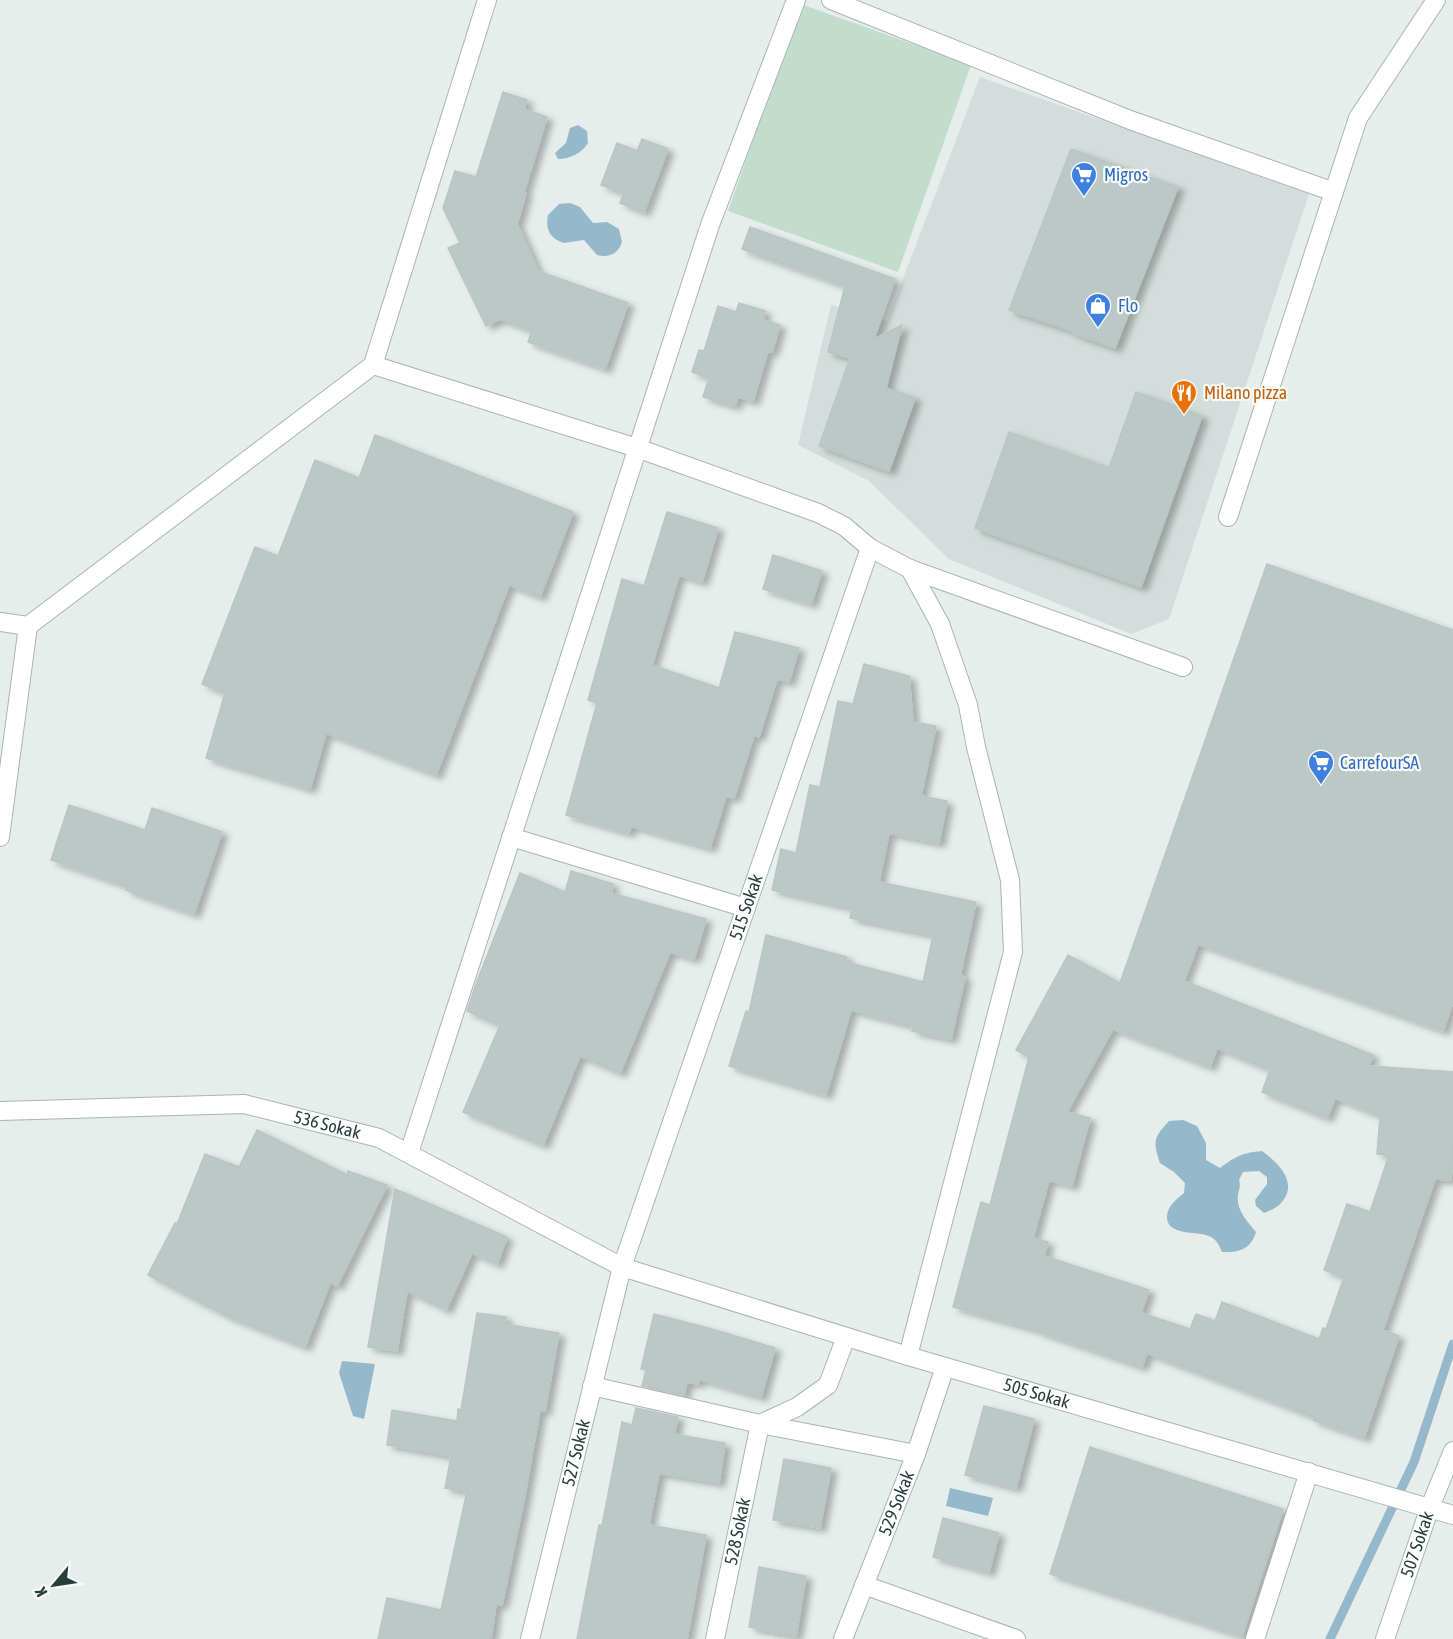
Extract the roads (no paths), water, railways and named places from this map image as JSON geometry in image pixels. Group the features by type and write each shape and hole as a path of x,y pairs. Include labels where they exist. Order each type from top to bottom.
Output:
{"street":[{"path":"0,837 28,626 373,364 487,0"},
{"path":"409,1153 710,225 796,0"},
{"path":"831,0 1130,120 1334,192"},
{"path":"1228,517 1358,118 1436,0"},
{"path":"373,364 637,448 818,513 844,526 870,548 910,569 1184,667"},
{"name":"515 Sokak","path":"622,1267 870,548"},
{"path":"908,1356 1013,952 1010,880 976,747 968,705 940,624 910,569"},
{"path":"0,622 28,626"},
{"path":"511,837 746,908"},
{"name":"536 Sokak","path":"0,1111 244,1104 379,1138 622,1267"},
{"name":"505 Sokak","path":"622,1267 908,1356 1453,1515"},
{"name":"527 Sokak","path":"530,1639 622,1267"},
{"path":"760,1424 797,1407 828,1384 846,1337"},
{"name":"529 Sokak","path":"843,1639 916,1454 945,1367"},
{"path":"592,1386 760,1424 916,1454"},
{"name":"528 Sokak","path":"715,1639 760,1424"},
{"name":"507 Sokak","path":"1385,1639 1430,1507 1453,1450"},
{"path":"1255,1639 1309,1472"},
{"path":"864,1585 1017,1639"}],"water":[{"path":"578,125 587,131 588,143 575,155 558,159 555,153 566,143 570,128"},
{"path":"570,203 580,207 593,223 607,222 619,229 622,242 615,252 605,256 597,255 584,240 564,243 552,236 547,225 548,215 559,204"},
{"path":"1183,1120 1197,1126 1206,1143 1206,1160 1220,1168 1240,1156 1262,1151 1275,1161 1285,1174 1288,1188 1286,1196 1281,1203 1264,1213 1256,1206 1255,1200 1267,1184 1267,1177 1259,1171 1243,1172 1239,1180 1239,1206 1256,1232 1254,1238 1244,1249 1222,1252 1217,1242 1211,1237 1177,1230 1168,1223 1169,1209 1184,1193 1185,1183 1160,1163 1156,1140 1169,1121"},
{"path":"342,1361 375,1364 364,1419 353,1416 339,1373"},
{"path":"950,1488 993,1498 988,1516 946,1506"}],"waterway":[{"path":"1330,1639 1414,1462 1453,1344"}],"place":[{"name":"Migros","path":"1084,198"},
{"name":"Flo","path":"1098,329"},
{"name":"Milano pizza","path":"1184,416"},
{"name":"CarrefourSA","path":"1321,786"}]}
